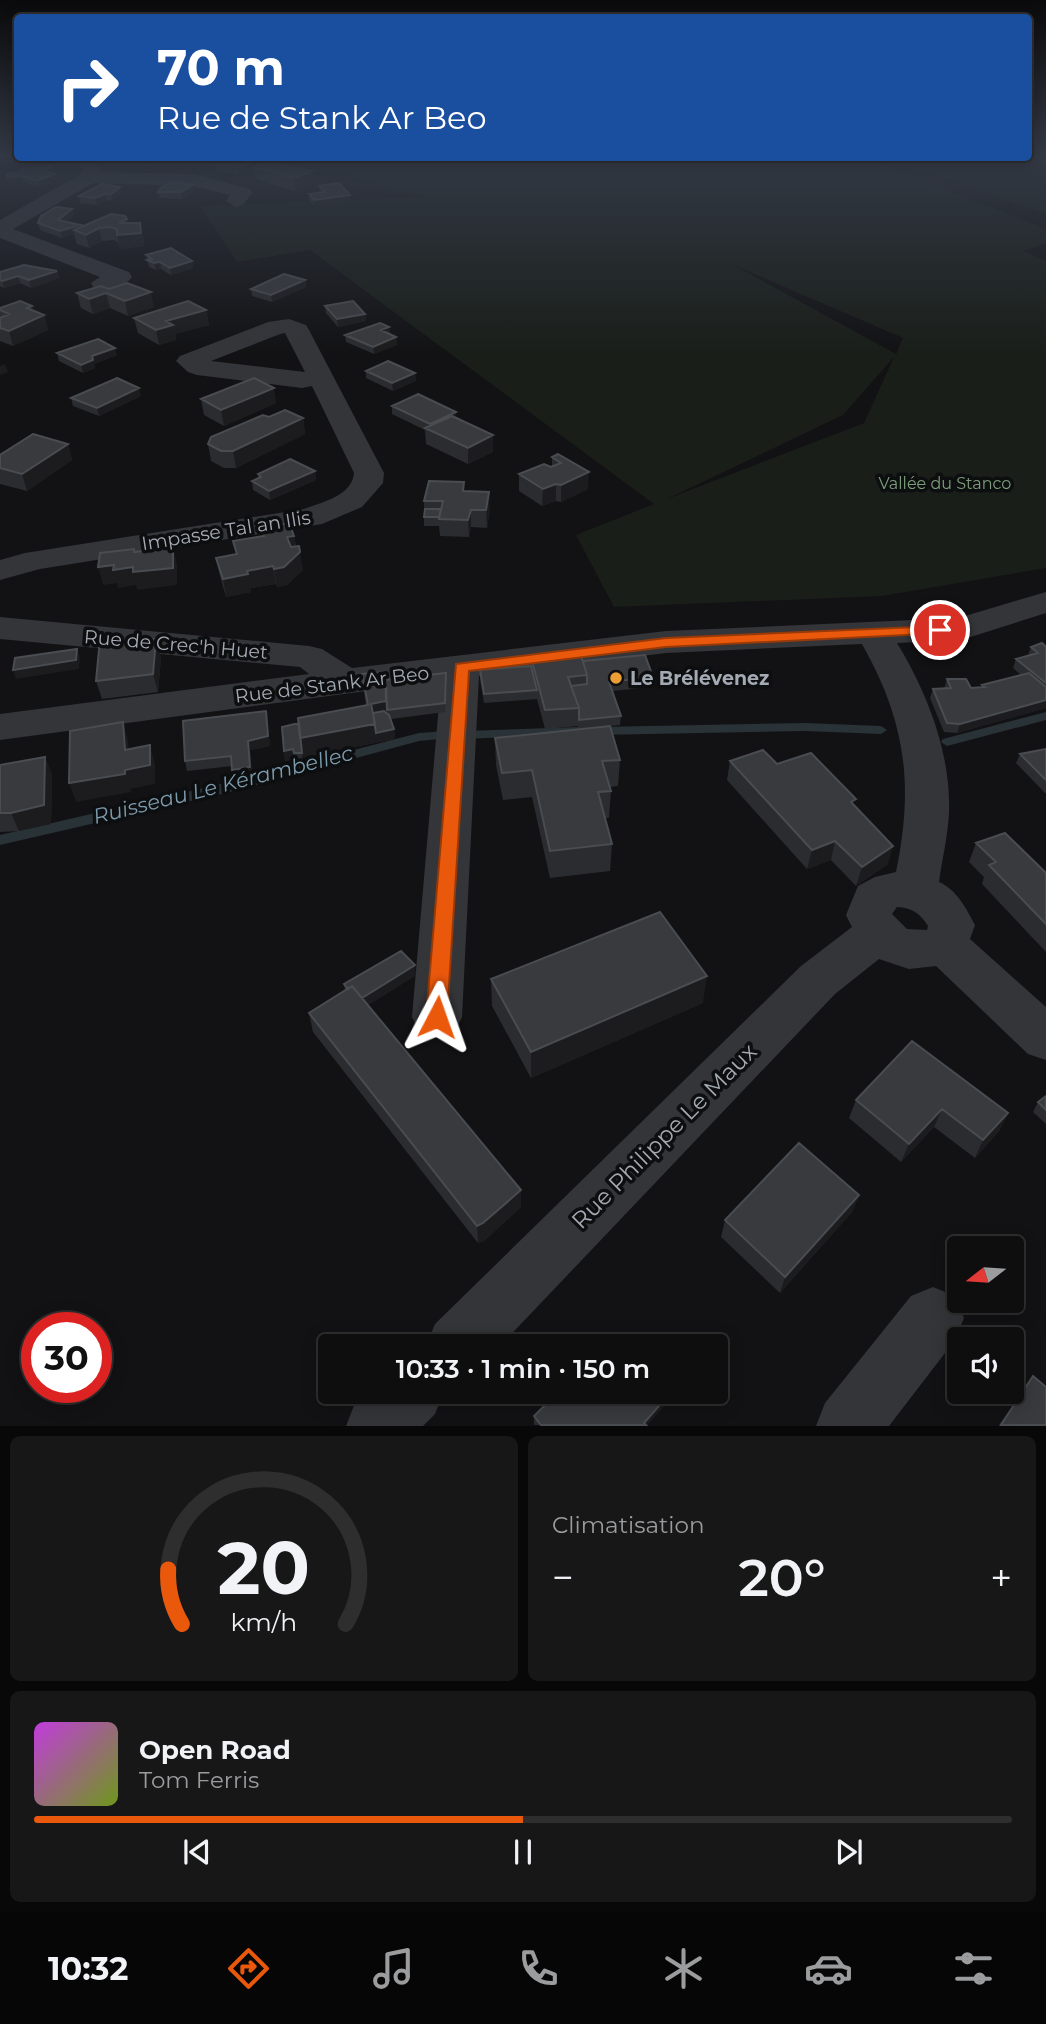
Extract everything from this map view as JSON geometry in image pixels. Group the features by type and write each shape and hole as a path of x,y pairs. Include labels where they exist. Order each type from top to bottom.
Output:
{"street":[{"path":"0,229 121,277 102,283"},
{"name":"Impasse Tal an Ilis","path":"0,570 37,560 311,517 351,501 368,483 369,473 321,377"},
{"name":"Rue de Stank Ar Beo","path":"0,727 666,642 875,635 961,629 1046,602"},
{"name":"Rue de Crec'h Huet","path":"0,628 309,657 345,681"},
{"path":"875,635 890,659 916,722 928,805 915,890"},
{"path":"437,1017 461,667"},
{"path":"891,889 915,890 940,904 952,925 944,944 925,952 899,948 878,934 869,915 874,898 891,889"},
{"name":"Rue Philippe Le Maux","path":"469,1334 818,980 878,934"},
{"path":"944,944 1046,1038"},
{"path":"848,1426 933,1318"},
{"path":"378,1426 399,1404"}],"green space":[{"name":"Vallée du Stanco","path":"210,221 1025,221 1046,229 1046,243 1024,251 1046,261 1046,568 882,596 614,607 576,535 654,504 310,250 237,262","holes":["736,266 903,338 896,354","894,357 864,423 667,499 843,415"]}],"building":[{"path":"39,221 60,221 80,225 60,231 38,223"},
{"path":"96,221 124,221 119,223 140,223 141,233 117,235 117,229 110,227 99,228 86,235 74,230"},
{"path":"171,248 192,261 170,268 160,262 147,260 152,259 146,255"},
{"path":"24,265 57,271 29,280 18,276 0,280 0,272"},
{"path":"284,274 305,280 271,295 251,289"},
{"path":"127,283 151,292 125,301 106,293 89,299 77,293 101,286 109,289"},
{"path":"20,301 32,306 27,308 44,315 9,331 0,328 0,318 9,314 0,308"},
{"path":"188,301 206,310 166,321 173,325 156,330 134,318"},
{"path":"353,301 365,314 337,319 325,306"},
{"path":"380,323 389,327 381,330 396,337 373,347 345,335"},
{"path":"98,339 115,348 92,356 93,360 81,365 57,353"},
{"path":"388,361 415,373 392,383 366,371"},
{"path":"117,378 139,388 97,408 71,398"},
{"path":"254,378 274,388 221,410 201,399"},
{"path":"418,394 456,412 430,424 392,406"},
{"path":"285,410 303,418 233,451 221,451 208,444 211,437 263,415 269,417"},
{"path":"452,416 493,435 468,448 425,428"},
{"path":"33,434 68,444 22,474 0,468 0,455"},
{"path":"558,454 589,472 561,485 543,489 519,474 544,464 551,467 561,463 552,457"},
{"path":"290,459 315,471 269,491 252,481 261,477 258,474"},
{"path":"429,481 464,482 463,491 489,492 486,510 471,510 468,520 439,519 443,501 424,501"},
{"path":"425,509 441,509 439,517 424,517"},
{"path":"289,523 294,536 287,537 291,547 299,546 300,552 284,567 274,569 273,566 247,571 248,574 223,579 216,558 237,554 233,541 264,536 262,528"},
{"path":"173,547 173,568 133,572 133,567 113,570 114,565 98,567 100,553"},
{"path":"100,639 156,639 153,674 96,681"},
{"path":"1042,643 1046,647 1046,683 1016,659 1038,653 1031,647"},
{"path":"77,649 76,660 13,670 15,658"},
{"path":"580,652 587,675 568,677 579,708 545,710 531,657"},
{"path":"645,655 653,677 609,682 621,716 579,720 579,708 571,686 587,684 583,661"},
{"path":"531,666 537,690 484,694 480,670"},
{"path":"385,672 386,701 371,704 375,724 300,738 298,718 368,705 362,674"},
{"path":"446,673 445,703 387,710 386,680"},
{"path":"1029,673 1046,687 1046,700 960,724 947,723 933,689 951,688 947,679 966,679 971,688 985,687 982,685"},
{"path":"266,711 268,736 248,741 250,767 232,770 231,756 185,761 183,721"},
{"path":"384,711 389,715 394,729 376,733 373,713"},
{"path":"123,722 125,750 150,745 150,765 125,770 125,774 69,783 70,731"},
{"path":"299,723 302,753 294,753 293,749 284,751 282,727"},
{"path":"610,726 620,760 602,761 611,791 598,792 612,844 550,851 532,770 502,773 495,738"},
{"path":"1046,749 1046,780 1020,754"},
{"path":"763,750 777,764 811,753 856,799 851,802 893,846 862,867 835,841 812,850 730,761"},
{"path":"45,757 44,805 0,813 0,765"},
{"path":"1005,833 1046,873 1046,924 989,865 996,862 976,843"},
{"path":"660,912 707,976 531,1052 491,979"},
{"path":"401,951 415,965 362,998 352,986 348,989 344,984"},
{"path":"352,986 521,1190 483,1223 477,1226 309,1013"},
{"path":"912,1041 1008,1113 983,1140 942,1109 909,1144 856,1100"},
{"path":"1046,1096 1046,1110 1038,1102"},
{"path":"799,1143 859,1195 785,1277 725,1220"},
{"path":"1033,1376 1046,1387 1046,1425 1001,1425 1015,1404 1024,1404 1024,1390"},
{"path":"546,1404 661,1404 644,1423 646,1425 541,1425 534,1416"}],"waterway":[{"name":"Ruisseau Le Kérambellec","path":"947,742 1046,716"},
{"name":"Ruisseau Le Kérambellec","path":"597,731 805,727 881,730"},
{"name":"Ruisseau Le Kérambellec","path":"463,735 579,731"},
{"name":"Ruisseau Le Kérambellec","path":"0,840 234,786 419,737 446,735"}],"place":[{"name":"Le Brélévenez","path":"616,678"}],"route":[{"path":"437,1017 461,667 666,642 875,635 940,630"}]}
